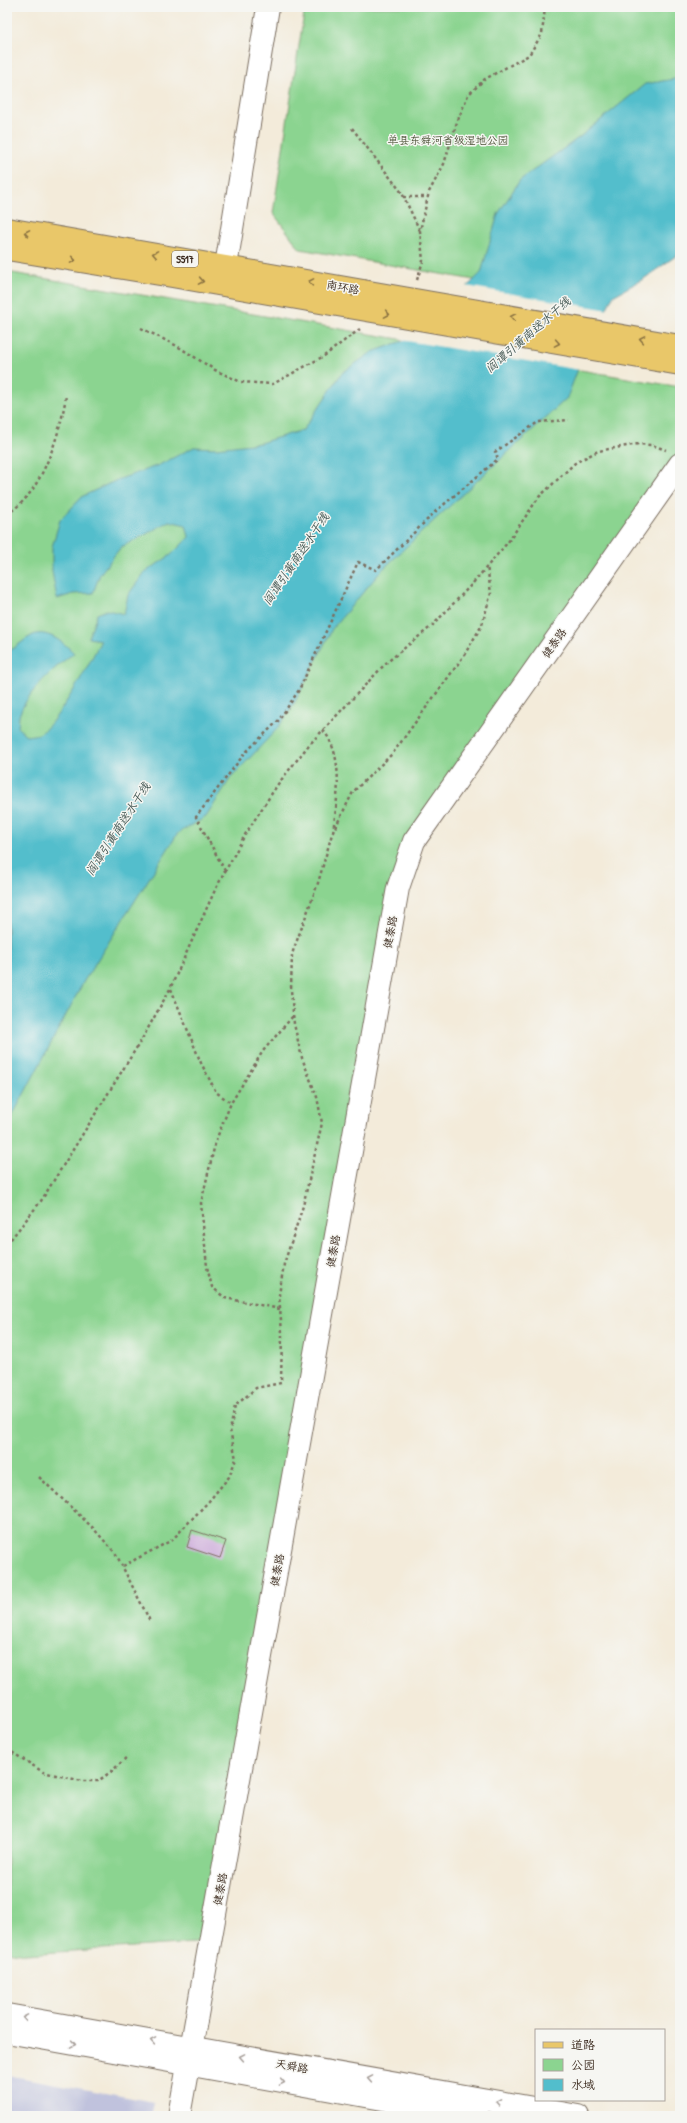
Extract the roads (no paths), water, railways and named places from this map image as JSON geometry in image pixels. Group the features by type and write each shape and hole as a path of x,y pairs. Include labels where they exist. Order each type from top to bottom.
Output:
{"main road":[{"name":"南环路","path":"7,229 680,346"},
{"name":"南环路","path":"7,249 680,364"}],"street":[{"path":"226,266 268,7"},
{"name":"健泰路","path":"179,2116 398,888 414,841 676,459"},
{"name":"天舜路","path":"7,2015 190,2057 478,2116"},
{"name":"天舜路","path":"7,2032 190,2057 578,2116"}],"water":[{"name":"阎谭引黄南送水干线","path":"680,78 680,253 645,278 613,296 581,361 567,398 382,570 332,629 295,702 278,728 230,779 206,817 178,833 84,981 7,1126 7,652 33,635 44,634 56,638 74,653 36,687 24,704 20,713 18,728 27,736 39,734 46,729 64,706 97,649 101,640 88,638 97,614 107,610 124,614 128,595 145,572 171,555 189,537 186,525 169,521 121,547 100,574 93,593 73,594 57,599 52,571 52,547 60,520 83,496 117,480 159,465 194,447 216,448 260,443 303,430 342,373 372,352 417,336 481,273 498,214 520,180 581,136 645,84"}],"park label":[{"name":"单县东舜河省级湿地公园","path":"448,140"}]}
